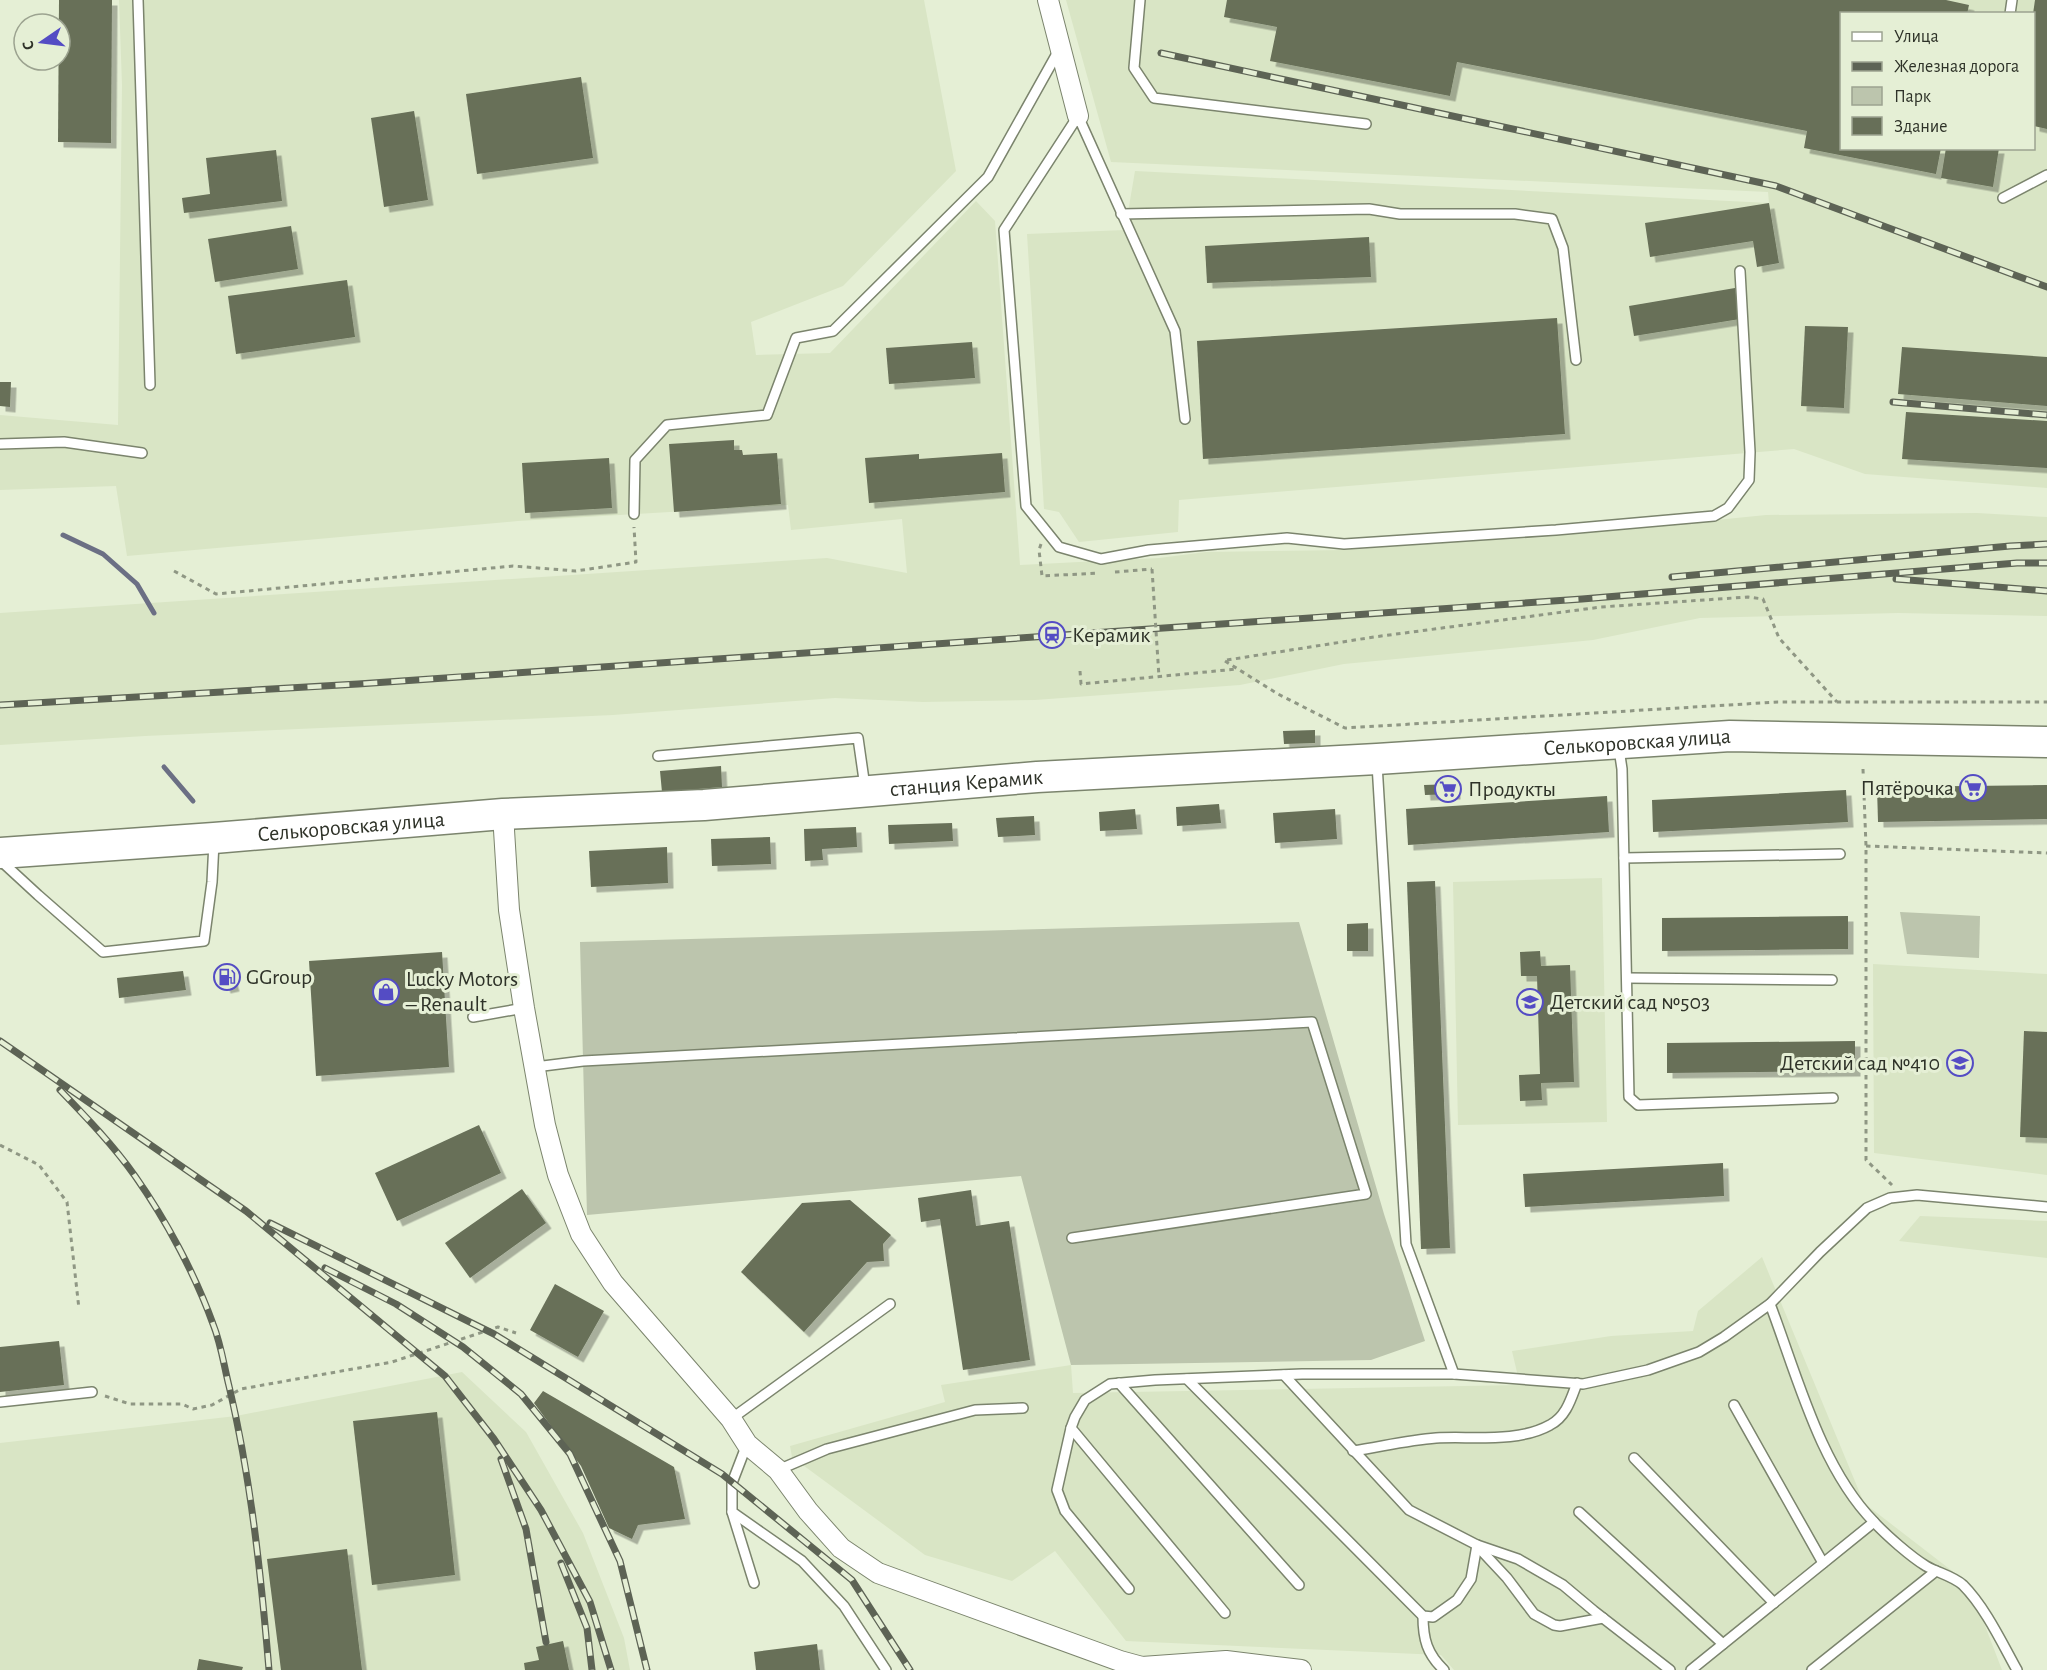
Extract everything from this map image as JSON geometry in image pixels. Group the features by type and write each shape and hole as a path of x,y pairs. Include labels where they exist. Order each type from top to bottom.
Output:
{"main road":[{"name":"Селькоровская улица","path":"1228,766 1377,759 1730,736 2047,742"},
{"name":"станция Керамик","path":"704,805 1037,777 1228,766"},
{"name":"Селькоровская улица","path":"0,853 503,814 704,805"}],"street":[{"path":"1048,0 1078,116"},
{"path":"503,814 509,910 545,1125 558,1175 581,1234 613,1283 731,1419 747,1444 778,1470 808,1511 841,1548 878,1573 1142,1667 1191,1666 1226,1661 1301,1670"}],"lane":[{"path":"138,0 150,385"},
{"path":"1140,0 1134,68 1154,98 1366,124"},
{"path":"634,514 635,460 667,425 767,415 796,338 833,331 988,177 1060,48"},
{"path":"1078,116 1175,331 1185,419"},
{"path":"1078,116 1004,230 1026,506 1059,547 1101,559 1149,550 1287,538 1344,544 1556,530 1714,516 1728,508 1749,480 1750,452 1740,271"},
{"path":"2003,198 2047,175"},
{"path":"1121,214 1369,209 1400,214 1515,214 1552,219 1563,248 1576,360"},
{"path":"0,444 64,442 142,453"},
{"path":"658,756 858,738 866,792"},
{"path":"1618,743 1622,769 1629,1097 1638,1105 1833,1098"},
{"path":"1377,759 1406,1244 1454,1374"},
{"path":"0,860 103,952 204,941 212,882 214,838"},
{"path":"1624,858 1840,854"},
{"path":"1627,978 1832,980"},
{"path":"473,1017 524,1008"},
{"path":"535,1067 583,1061 1312,1022 1366,1194 1072,1238"},
{"path":"1129,1589 1065,1510 1057,1490 1075,1417 1085,1400 1110,1384 1284,1375 1454,1374 1583,1384 1648,1370 1699,1352 1770,1304 1867,1208 1890,1198 1917,1195 2047,1208"},
{"path":"731,1419 890,1304"},
{"path":"1770,1304 1818,1432 1840,1479 1874,1522 1924,1564 1964,1586 2018,1670"},
{"path":"1284,1375 1409,1510 1477,1545 1518,1558 1563,1585 1670,1670"},
{"path":"1187,1379 1423,1616 1433,1617 1457,1600 1471,1578 1477,1545"},
{"path":"1119,1383 1299,1586"},
{"path":"1353,1451 1435,1438 1482,1438 1530,1433 1552,1425 1566,1412 1577,1383"},
{"path":"0,1402 92,1392"},
{"path":"1734,1405 1823,1563"},
{"path":"778,1470 827,1449 975,1410 1023,1408"},
{"path":"1071,1428 1225,1613"},
{"path":"747,1444 732,1483 732,1512 754,1583"},
{"path":"1634,1458 1774,1603"},
{"path":"732,1512 802,1561 844,1606 886,1670"},
{"path":"1579,1512 1724,1644"},
{"path":"1691,1670 1874,1522"},
{"path":"1477,1545 1507,1578 1534,1614 1560,1626 1603,1618"},
{"path":"1812,1670 1936,1571"},
{"path":"1423,1616 1423,1632 1432,1659 1444,1670"}],"path":[{"path":"174,571 216,594 513,566 576,571 636,562 634,514"},
{"path":"1046,531 1039,550 1042,576 1081,574"},
{"path":"1152,569 1159,677"},
{"path":"1837,702 1779,638 1763,599 1748,597 1600,607 1374,637 1226,661 1278,694 1345,728 1766,702 1837,702 2047,702"},
{"path":"1080,671 1081,684 1238,669"},
{"path":"1863,769 1866,846 1866,1160 1905,1197"},
{"path":"1866,846 2047,853"},
{"path":"0,1145 39,1165 67,1202 79,1309"},
{"path":"92,1392 130,1404 182,1404 193,1410 212,1405 241,1389 392,1362 498,1327 516,1333"}],"shaded area":[{"path":"119,0 924,0 956,171 843,286 751,322 756,355 830,353 976,201 995,221 1020,565 1159,558 1206,552 1346,550 1536,538 1766,515 1977,513 2047,517 2047,616 1898,613 1700,618 1593,640 1344,664 1240,685 1035,700 923,702 835,698 613,715 145,736 0,745 0,613 827,558 907,573 902,519 791,530 788,505 518,521 127,556 116,486 0,490 0,415 118,425 122,85"},
{"path":"1066,0 2047,0 2047,488 1865,474 1794,449 1179,500 1178,532 1079,542 1059,512 1044,509 1027,234 1125,230 1135,171 1769,203 1768,192 1111,162"},
{"name":"Детский сад №503","path":"1602,878 1607,1122 1458,1125 1453,882"},
{"name":"Детский сад №410","path":"1873,964 2047,974 2047,1175 1874,1153"},
{"path":"1920,1216 2047,1221 2047,1258 1899,1241"},
{"path":"1762,1257 1864,1503 1969,1584 2002,1670 1454,1670 1441,1655 1126,1641 1055,1551 1012,1581 925,1555 792,1457 790,1446 945,1402 941,1385 1071,1365 1073,1393 1520,1385 1512,1351 1611,1336 1693,1331 1698,1311"},
{"path":"462,1372 526,1432 583,1533 624,1638 630,1670 0,1670 0,1443 236,1416"}],"green space":[{"path":"1900,912 1980,916 1979,958 1907,954"},
{"path":"1299,922 1384,1214 1425,1341 1371,1360 1071,1365 1021,1176 587,1215 580,942"}],"building":[{"path":"59,0 112,0 111,143 58,142 58,72 72,72 72,12 59,12"},
{"path":"1227,0 1946,0 1969,5 1967,12 1840,12 1840,150 1941,150 1936,174 1804,148 1807,131 1457,62 1450,96 1270,61 1277,27 1224,17"},
{"path":"2035,0 2047,0 2047,129 2035,126"},
{"path":"581,77 593,158 477,174 466,94"},
{"path":"414,111 428,200 384,207 371,118"},
{"path":"276,150 282,201 184,213 182,198 210,194 206,158"},
{"path":"1946,150 1999,150 1993,187 1941,178"},
{"path":"1769,203 1779,263 1757,267 1753,241 1650,257 1645,223"},
{"path":"291,226 298,269 215,282 208,239"},
{"path":"1369,237 1371,277 1207,283 1205,246"},
{"path":"347,280 355,337 236,354 228,296"},
{"path":"1735,288 1740,319 1634,336 1629,306"},
{"path":"1557,318 1565,434 1203,459 1197,341"},
{"path":"1805,326 1848,327 1844,408 1801,406"},
{"path":"972,342 975,378 889,384 886,348"},
{"path":"1902,347 2047,357 2047,406 1898,394"},
{"path":"0,382 11,382 10,407 0,406"},
{"path":"1906,412 2047,421 2047,468 1902,459"},
{"path":"734,440 734,450 742,450 743,455 777,453 781,504 674,512 669,444"},
{"path":"1002,453 1005,492 869,503 865,458 919,454 919,459"},
{"path":"609,458 612,508 525,513 522,463"},
{"path":"1315,730 1315,743 1284,744 1283,731"},
{"path":"721,766 722,787 662,792 660,771"},
{"path":"1455,784 1455,794 1425,795 1424,785"},
{"path":"2047,785 2047,819 1878,822 1877,787"},
{"path":"1846,790 1848,822 1653,832 1652,800"},
{"path":"1607,796 1609,832 1408,845 1406,809"},
{"path":"1219,804 1221,823 1177,826 1176,807"},
{"path":"1135,809 1137,829 1100,831 1099,812"},
{"path":"1335,809 1337,839 1275,843 1273,813"},
{"path":"1034,816 1035,835 998,837 996,818"},
{"path":"952,823 953,841 889,844 888,825"},
{"path":"856,827 857,847 822,849 823,860 805,861 804,829"},
{"path":"770,837 771,864 712,866 711,839"},
{"path":"667,847 668,883 591,887 589,851"},
{"path":"1435,881 1450,1248 1421,1249 1407,882"},
{"path":"1848,916 1848,949 1662,951 1662,918"},
{"path":"1368,923 1368,951 1347,951 1347,924"},
{"path":"1540,951 1541,966 1570,965 1574,1082 1541,1083 1542,1100 1520,1101 1519,1075 1540,1074 1537,976 1521,976 1520,952"},
{"path":"442,952 449,1067 316,1076 309,961"},
{"path":"228,964 234,986 225,988 220,966"},
{"path":"183,971 186,990 119,998 117,978"},
{"path":"2024,1031 2047,1032 2047,1138 2020,1137"},
{"path":"1855,1041 1855,1071 1667,1073 1667,1043"},
{"path":"479,1125 501,1173 397,1221 375,1173"},
{"path":"1723,1163 1724,1196 1525,1207 1523,1174"},
{"path":"522,1189 546,1223 470,1278 445,1243"},
{"path":"971,1190 976,1226 1009,1221 1030,1360 963,1370 940,1219 921,1222 918,1198"},
{"path":"850,1200 891,1235 883,1244 884,1261 867,1262 804,1332 741,1272 802,1203"},
{"path":"555,1284 604,1311 578,1357 530,1330"},
{"path":"59,1341 64,1385 0,1392 0,1347"},
{"path":"543,1391 674,1467 685,1519 638,1525 632,1539 609,1528 581,1466 534,1403"},
{"path":"437,1412 455,1575 372,1585 353,1421"},
{"path":"347,1549 362,1670 281,1670 267,1559"},
{"path":"563,1641 569,1670 525,1670 524,1663 539,1660 536,1647"},
{"path":"817,1644 820,1670 756,1670 754,1652"},
{"path":"199,1659 243,1667 242,1670 197,1670"}],"waterway":[{"path":"63,535 103,554 137,584 154,613"},
{"path":"164,767 193,801"}],"railway":[{"path":"1161,53 1776,186 2047,287"},
{"path":"1893,402 2047,415"},
{"path":"1672,577 2047,544"},
{"path":"0,705 358,684 1582,599 2017,563 2047,563"},
{"path":"1896,579 2047,591"},
{"path":"0,1041 246,1211 445,1376 494,1439 541,1510 590,1602 611,1670"},
{"path":"60,1090 108,1142 147,1193 189,1267 216,1332 237,1421 249,1492 259,1563 269,1670"},
{"path":"270,1223 494,1334 722,1474 852,1580 910,1670"},
{"path":"325,1268 396,1304 463,1347 521,1394 570,1454 620,1561 647,1670"},
{"path":"501,1459 526,1529 546,1642"},
{"path":"561,1563 587,1628 592,1670"}],"place":[{"name":"Керамик","path":"1052,635"},
{"name":"Пятёрочка","path":"1973,788"},
{"name":"Продукты","path":"1448,789"},
{"name":"GGroup","path":"227,977"},
{"name":"Lucky Motors – Renault","path":"386,992"},
{"name":"Детский сад №503","path":"1530,1002"},
{"name":"Детский сад №410","path":"1960,1063"}]}
